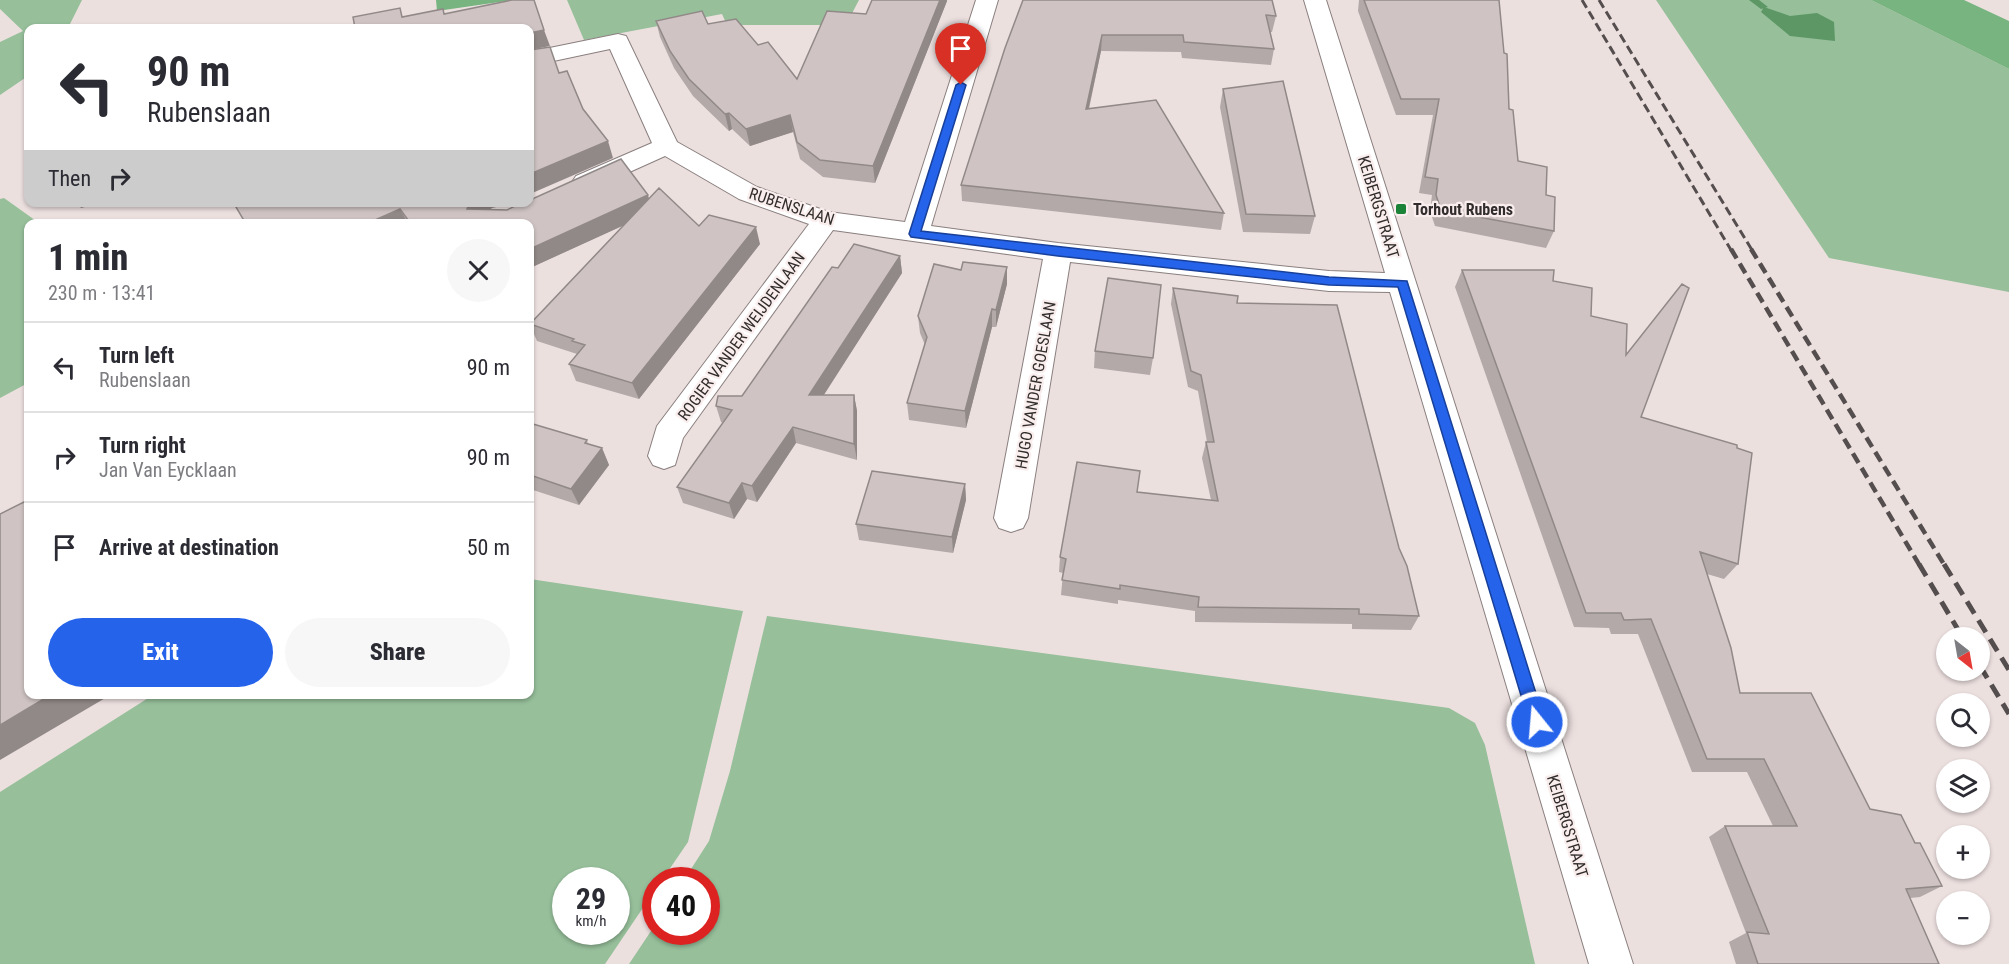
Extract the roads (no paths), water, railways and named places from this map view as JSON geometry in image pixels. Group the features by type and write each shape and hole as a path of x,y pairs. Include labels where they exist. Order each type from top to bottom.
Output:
{"street":[{"path":"915,234 987,0"},
{"name":"KEIBERGSTRAAT","path":"1315,0 1611,964"},
{"path":"534,58 618,41 666,146 562,192"},
{"name":"RUBENSLAAN","path":"666,146 748,192 826,220 1058,252 1329,281 1403,283"},
{"name":"ROGIER VANDER WEIJDENLAAN","path":"664,456 668,435 826,220"},
{"name":"HUGO VANDER GOESLAAN","path":"1011,518 1058,252"}],"waterway":[{"path":"1753,0 1764,7"}],"railway":[{"path":"1582,0 1731,250"},
{"path":"1599,0 1752,250"},
{"path":"1731,249 1920,566"},
{"path":"1751,249 1945,566"},
{"path":"1919,564 1956,627"},
{"path":"1944,564 2009,670"},
{"path":"1989,681 2009,714"}],"place":[{"name":"Torhout Rubens","path":"1401,209"}]}
